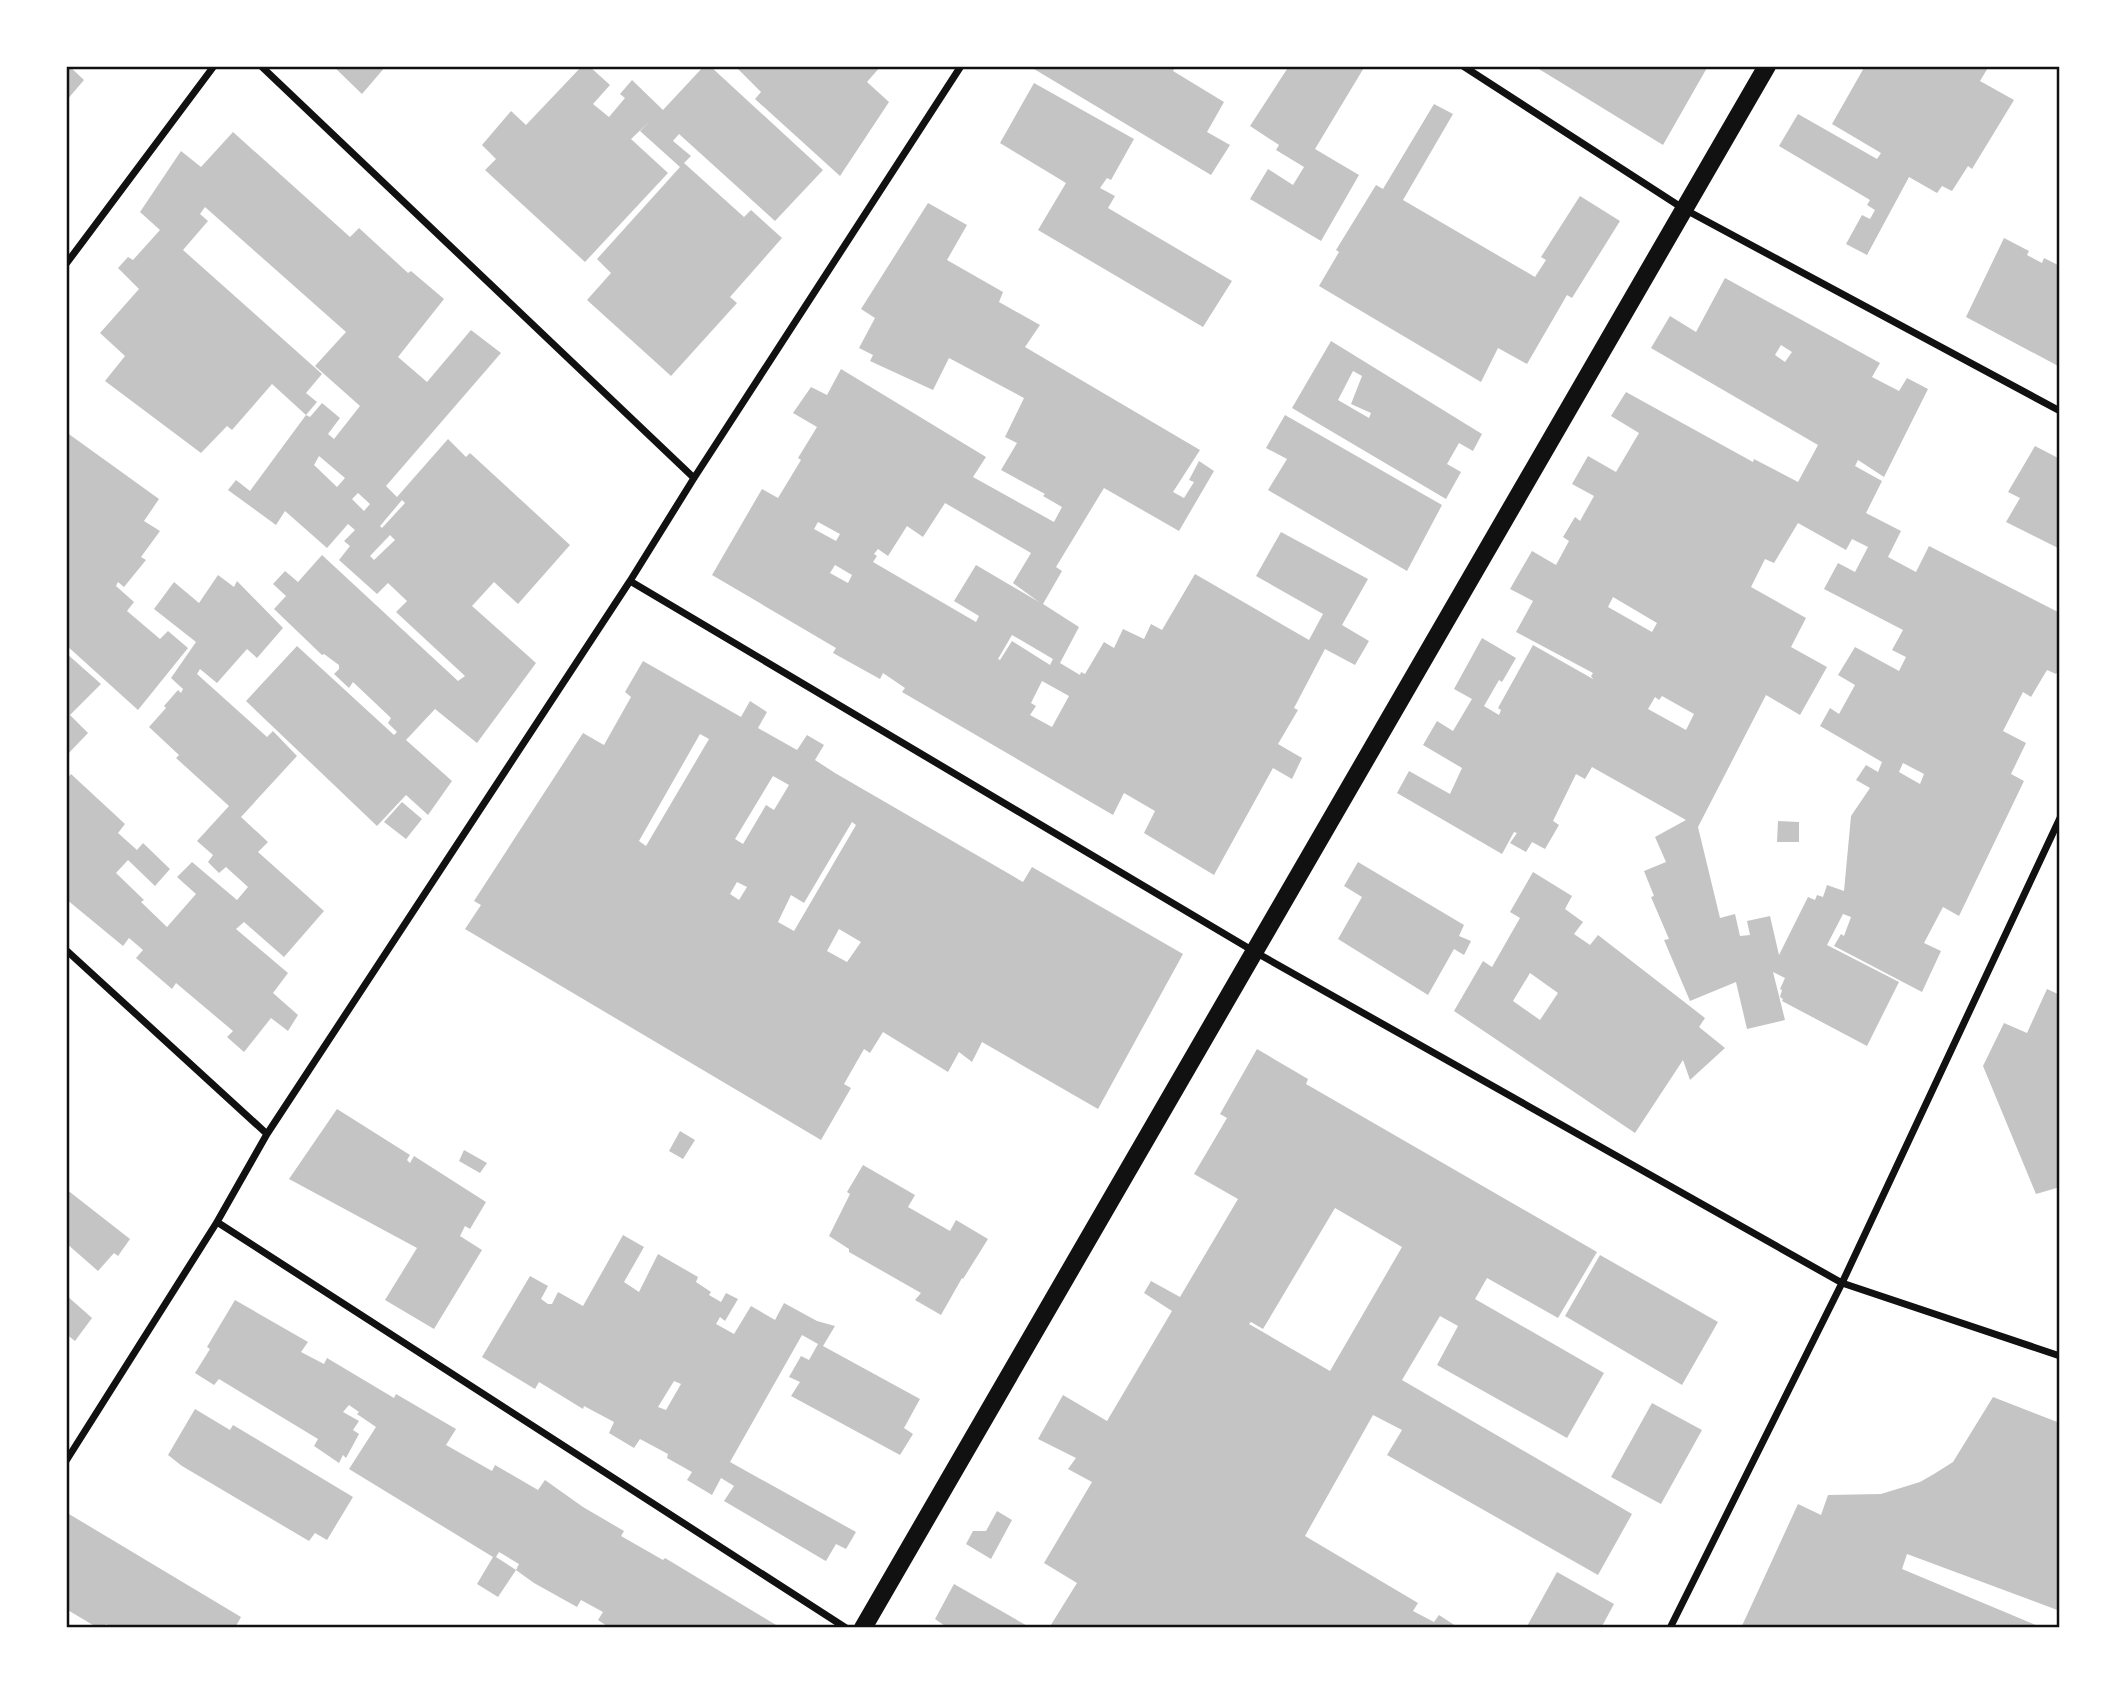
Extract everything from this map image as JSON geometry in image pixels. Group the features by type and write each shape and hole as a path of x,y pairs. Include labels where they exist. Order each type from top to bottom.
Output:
{"main road":[{"path":"863,1628 1767,66"}],"street":[{"path":"66,264 214,66"},
{"path":"261,66 694,478"},
{"path":"66,1461 217,1222 267,1134 630,581 961,66"},
{"path":"1463,66 1684,209 2060,411"},
{"path":"630,581 1255,952 1842,1283 2060,1356"},
{"path":"1670,1628 1842,1283 2060,818"},
{"path":"66,950 267,1134"},
{"path":"217,1222 846,1628"}],"building":[{"path":"66,66 84,80 66,101"},
{"path":"333,66 386,66 362,94"},
{"path":"582,66 589,66 610,85 593,104 609,117 625,98 620,94 632,80 663,110 704,66 710,66 823,170 775,221 679,134 673,141 691,156 684,163 744,217 751,210 782,238 730,297 737,303 671,376 587,300 611,273 597,259 680,167 640,131 650,121 631,139 668,173 585,262 485,170 496,159 482,145 511,111 526,125"},
{"path":"735,66 881,66 867,82 889,102 840,176 755,99 761,92"},
{"path":"1029,66 1176,66 1173,71 1224,102 1207,132 1230,145 1211,175"},
{"path":"1289,66 1365,66 1315,149 1359,175 1321,241 1250,199 1268,169 1293,185 1304,167 1276,150 1279,145 1250,126"},
{"path":"1534,66 1708,66 1663,145"},
{"path":"1865,66 1989,66 1980,81 2014,100 1972,169 1968,166 1952,191 1942,186 1937,193 1909,177 1867,255 1846,244 1862,215 1870,219 1875,210 1867,205 1870,200 1779,146 1798,114 1877,159 1881,153 1832,124"},
{"path":"1034,83 1134,139 1111,180 1107,178 1100,188 1115,196 1108,208 1232,281 1203,327 1038,230 1066,183 1000,143"},
{"path":"1434,104 1453,114 1403,200 1535,277 1546,260 1541,257 1580,196 1620,221 1572,298 1567,295 1527,364 1498,348 1481,382 1319,286 1339,252 1336,250 1376,185 1383,189"},
{"path":"233,132 350,237 359,228 408,273 411,271 444,299 398,357 427,382 471,330 501,353 386,486 397,497 448,439 466,457 470,453 570,545 518,604 494,582 472,606 536,663 477,743 435,709 406,740 452,781 428,815 406,795 377,826 246,701 297,646 394,735 397,732 388,723 391,718 353,682 349,688 334,674 339,665 322,655 274,609 286,596 273,584 285,571 298,582 322,555 458,681 465,676 396,612 407,601 388,583 377,594 339,560 350,546 344,541 355,530 348,524 327,548 285,511 276,525 228,490 236,480 250,491 306,415 272,384 232,430 227,426 201,453 105,381 125,356 100,333 139,289 118,268 128,257 133,260 160,230 140,212 181,151 201,167","holes":["205,207 346,332 315,366 360,406 334,439 328,434 340,418 322,403 310,417 306,415 317,402 306,393 322,374 183,250 208,221 200,214","319,456 345,478 337,487 314,465","358,493 370,504 364,511 352,499","402,500 405,503 382,528 380,526","390,535 395,540 374,560 370,556"]},
{"path":"928,203 967,225 947,260 1003,292 999,302 1040,325 1025,347 1200,450 1173,492 1184,498 1194,482 1189,480 1199,461 1214,471 1179,531 1104,488 1056,567 1062,571 1043,604 1079,627 1060,663 1080,675 1081,672 1085,674 1104,642 1114,648 1123,629 1144,639 1151,624 1162,630 1195,574 1309,640 1323,614 1256,576 1281,532 1368,579 1342,625 1369,641 1355,665 1325,649 1294,708 1298,710 1278,744 1302,758 1292,779 1273,768 1214,875 1144,833 1155,811 1124,793 1113,815 902,692 905,688 883,673 880,679 833,653 836,648 712,575 762,489 778,498 801,460 798,458 817,427 793,413 811,387 827,395 841,369 986,457 973,477 1054,522 1062,507 1043,496 1045,494 1001,470 1017,443 1005,437 1024,398 949,358 933,390 870,361 873,355 859,348 875,318 861,309","holes":["945,503 1031,553 1013,583 1039,602 976,565 954,601 979,616 976,622 873,562 878,549 888,556 907,526 923,537","818,522 840,534 836,541 814,529","835,565 852,575 848,583 830,573","1012,635 1053,659 1050,665 1012,641 1000,660 998,659","1042,681 1069,696 1052,727 1030,715 1036,706 1031,703"]},
{"path":"2004,238 2029,251 2027,255 2042,263 2044,258 2060,266 2060,367 1966,317"},
{"path":"1725,278 1880,363 1872,377 1899,391 1907,378 1928,389 1884,477 1858,460 1855,466 1882,481 1866,513 1901,531 1888,557 1916,572 1929,546 2060,613 2060,668 2056,674 2047,670 2031,697 2023,692 2003,731 2026,743 2011,774 2024,781 1959,916 1943,907 1924,943 1941,951 1922,992 1834,946 1841,934 1844,936 1851,917 1843,914 1827,945 1899,982 1867,1046 1782,1001 1780,989 1785,978 1773,972 1785,1020 1747,1029 1736,982 1690,1001 1664,940 1669,939 1651,897 1654,896 1644,871 1666,862 1655,837 1686,820 1592,767 1585,779 1576,774 1553,821 1559,825 1545,849 1532,842 1526,852 1510,843 1517,833 1514,832 1502,854 1397,793 1409,771 1450,794 1462,768 1423,745 1437,721 1453,731 1472,699 1454,689 1482,638 1516,658 1484,706 1499,715 1501,710 1498,708 1533,645 1593,679 1593,673 1516,632 1533,601 1510,589 1532,551 1556,565 1569,541 1563,537 1575,517 1580,521 1594,496 1572,484 1588,456 1616,472 1639,433 1611,416 1626,392 1753,462 1754,459 1798,482 1818,445 1651,348 1670,316 1696,332","holes":["1781,345 1792,352 1785,362 1775,355","1798,523 1846,550 1852,539 1868,547 1855,572 1838,563 1824,589 1903,630 1892,650 1906,657 1899,671 1855,647 1838,675 1855,685 1839,714 1830,708 1820,726 1882,762 1878,772 1866,765 1856,780 1870,788 1851,816 1844,891 1827,885 1823,897 1817,895 1815,900 1808,897 1779,955 1770,916 1747,921 1750,935 1740,936 1735,914 1720,918 1698,827 1766,695 1800,715 1827,667 1791,647 1806,618 1751,587 1765,559 1774,563","1613,597 1657,623 1652,632 1608,607","1662,696 1694,714 1686,730 1648,709 1655,697 1659,700","1903,763 1924,774 1920,784 1899,772"]},
{"path":"1331,341 1482,434 1473,451 1459,443 1447,464 1461,472 1446,499 1292,408","holes":["1353,371 1362,376 1351,404 1371,413 1369,418 1338,400"]},
{"path":"1285,415 1442,505 1407,571 1268,490 1287,459 1266,448"},
{"path":"66,432 159,499 144,521 160,531 141,557 146,560 124,587 118,582 116,586 134,602 127,611 160,639 168,631 188,648 138,710 66,645"},
{"path":"2035,446 2060,459 2060,549 2006,522 2020,498 2008,492"},
{"path":"218,575 234,587 237,581 283,628 257,658 247,649 217,683 200,669 197,674 267,737 273,731 297,756 241,817 268,842 258,852 324,911 284,957 244,922 236,929 288,973 273,993 298,1015 288,1031 271,1018 244,1052 227,1037 233,1031 176,983 172,989 136,958 143,950 129,938 123,946 66,899 66,780 71,774 125,824 118,833 137,850 143,843 170,869 155,886 128,860 116,873 167,927 196,894 177,877 192,862 237,900 248,887 226,867 219,873 208,862 213,855 197,841 229,806 176,758 179,755 149,727 178,690 181,693 183,689 171,678 196,642 154,609 174,582 199,603"},
{"path":"66,653 101,684 70,715 88,733 66,756"},
{"path":"643,661 741,717 750,701 767,712 758,728 797,750 807,735 824,745 815,760 835,773 1023,882 1032,867 1183,954 1098,1109 982,1042 972,1062 959,1052 948,1072 883,1032 870,1053 864,1049 844,1084 851,1088 821,1140 465,929 481,905 474,901 583,733 604,745 631,697 625,692","holes":["700,734 709,739 646,846 639,841","773,776 789,785 774,810 766,805 743,844 735,839","852,822 856,825 794,931 778,922 791,895 804,903","737,882 747,887 739,900 730,894","839,929 861,942 847,962 827,951"]},
{"path":"402,802 422,819 406,839 384,822"},
{"path":"1778,821 1799,822 1799,842 1777,842"},
{"path":"1358,862 1464,925 1459,936 1471,941 1464,955 1454,949 1428,995 1338,939 1362,897 1344,886"},
{"path":"1533,872 1572,896 1565,909 1583,922 1574,934 1590,945 1598,935 1705,1018 1699,1027 1725,1048 1690,1080 1683,1060 1635,1133 1454,1011 1483,961 1492,967 1520,918 1510,912","holes":["1530,973 1558,993 1540,1020 1513,1001"]},
{"path":"2047,989 2060,995 2060,1187 2036,1194 1983,1066 2004,1023 2027,1033"},
{"path":"1257,1049 1308,1079 1306,1084 1597,1252 1558,1318 1487,1278 1475,1299 1604,1373 1567,1438 1437,1365 1458,1326 1440,1316 1402,1380 1632,1514 1598,1575 1387,1455 1402,1430 1373,1415 1305,1536 1418,1603 1413,1611 1434,1622 1439,1615 1459,1628 1049,1628 1077,1583 1044,1563 1092,1482 1068,1469 1076,1458 1038,1439 1063,1395 1107,1421 1172,1311 1144,1293 1151,1281 1180,1297 1238,1199 1194,1174 1227,1118 1220,1114","holes":["1335,1208 1402,1247 1330,1371 1249,1324 1251,1322 1263,1329"]},
{"path":"337,1109 410,1155 407,1160 410,1163 414,1156 486,1202 470,1229 465,1226 460,1236 482,1250 434,1329 385,1300 417,1248 289,1179"},
{"path":"680,1131 695,1140 683,1159 669,1151"},
{"path":"464,1150 487,1163 480,1173 459,1161"},
{"path":"863,1165 915,1195 908,1207 950,1231 956,1220 988,1239 941,1315 915,1300 921,1293 849,1252 849,1249 829,1236 850,1194 847,1192"},
{"path":"66,1189 130,1239 118,1256 114,1253 98,1271 66,1243"},
{"path":"623,1235 644,1247 624,1282 639,1292 658,1254 698,1277 696,1282 721,1302 726,1293 738,1299 725,1321 720,1317 716,1324 734,1334 751,1306 775,1320 784,1303 817,1321 835,1326 823,1346 920,1399 904,1428 913,1434 900,1455 791,1396 800,1382 789,1377 801,1356 809,1360 818,1344 802,1335 730,1462 856,1532 846,1549 836,1544 826,1561 824,1560 724,1501 734,1486 721,1478 712,1495 687,1480 692,1472 667,1458 668,1454 640,1439 634,1448 609,1433 614,1422 584,1406 583,1409 539,1382 535,1389 482,1357 530,1276 548,1286 541,1299 548,1304 552,1304 558,1292 583,1306","holes":["674,1381 681,1384 666,1410 658,1407"]},
{"path":"1600,1255 1718,1322 1682,1385 1565,1316"},
{"path":"66,1295 92,1318 75,1341 66,1334"},
{"path":"235,1300 308,1342 301,1352 324,1364 327,1358 394,1398 396,1394 456,1429 446,1445 492,1471 495,1465 538,1490 545,1480 624,1531 621,1536 663,1560 665,1558 781,1628 610,1628 598,1620 603,1612 581,1600 577,1607 516,1570 498,1597 477,1584 493,1557 349,1469 376,1427 357,1414 359,1412 349,1405 343,1412 359,1421 353,1430 359,1434 346,1458 343,1455 339,1463 314,1446 318,1439 219,1379 214,1385 195,1373","holes":["499,1552 519,1564 516,1570 496,1557"]},
{"path":"1993,1397 2060,1423 2060,1611 1907,1554 1902,1569 2043,1628 1741,1628 1798,1504 1821,1515 1828,1495 1881,1494 1920,1482 1953,1462"},
{"path":"1652,1403 1702,1430 1661,1504 1611,1477"},
{"path":"195,1409 230,1430 233,1425 353,1497 327,1540 315,1533 309,1541 182,1466 168,1455"},
{"path":"997,1511 1012,1520 991,1559 966,1544 973,1531 986,1531"},
{"path":"69,1514 241,1617 235,1628 112,1628 106,1624 104,1628 98,1628 66,1609 66,1517"},
{"path":"1557,1572 1614,1604 1601,1628 1526,1628"},
{"path":"954,1584 1031,1628 948,1628 935,1619"}]}
